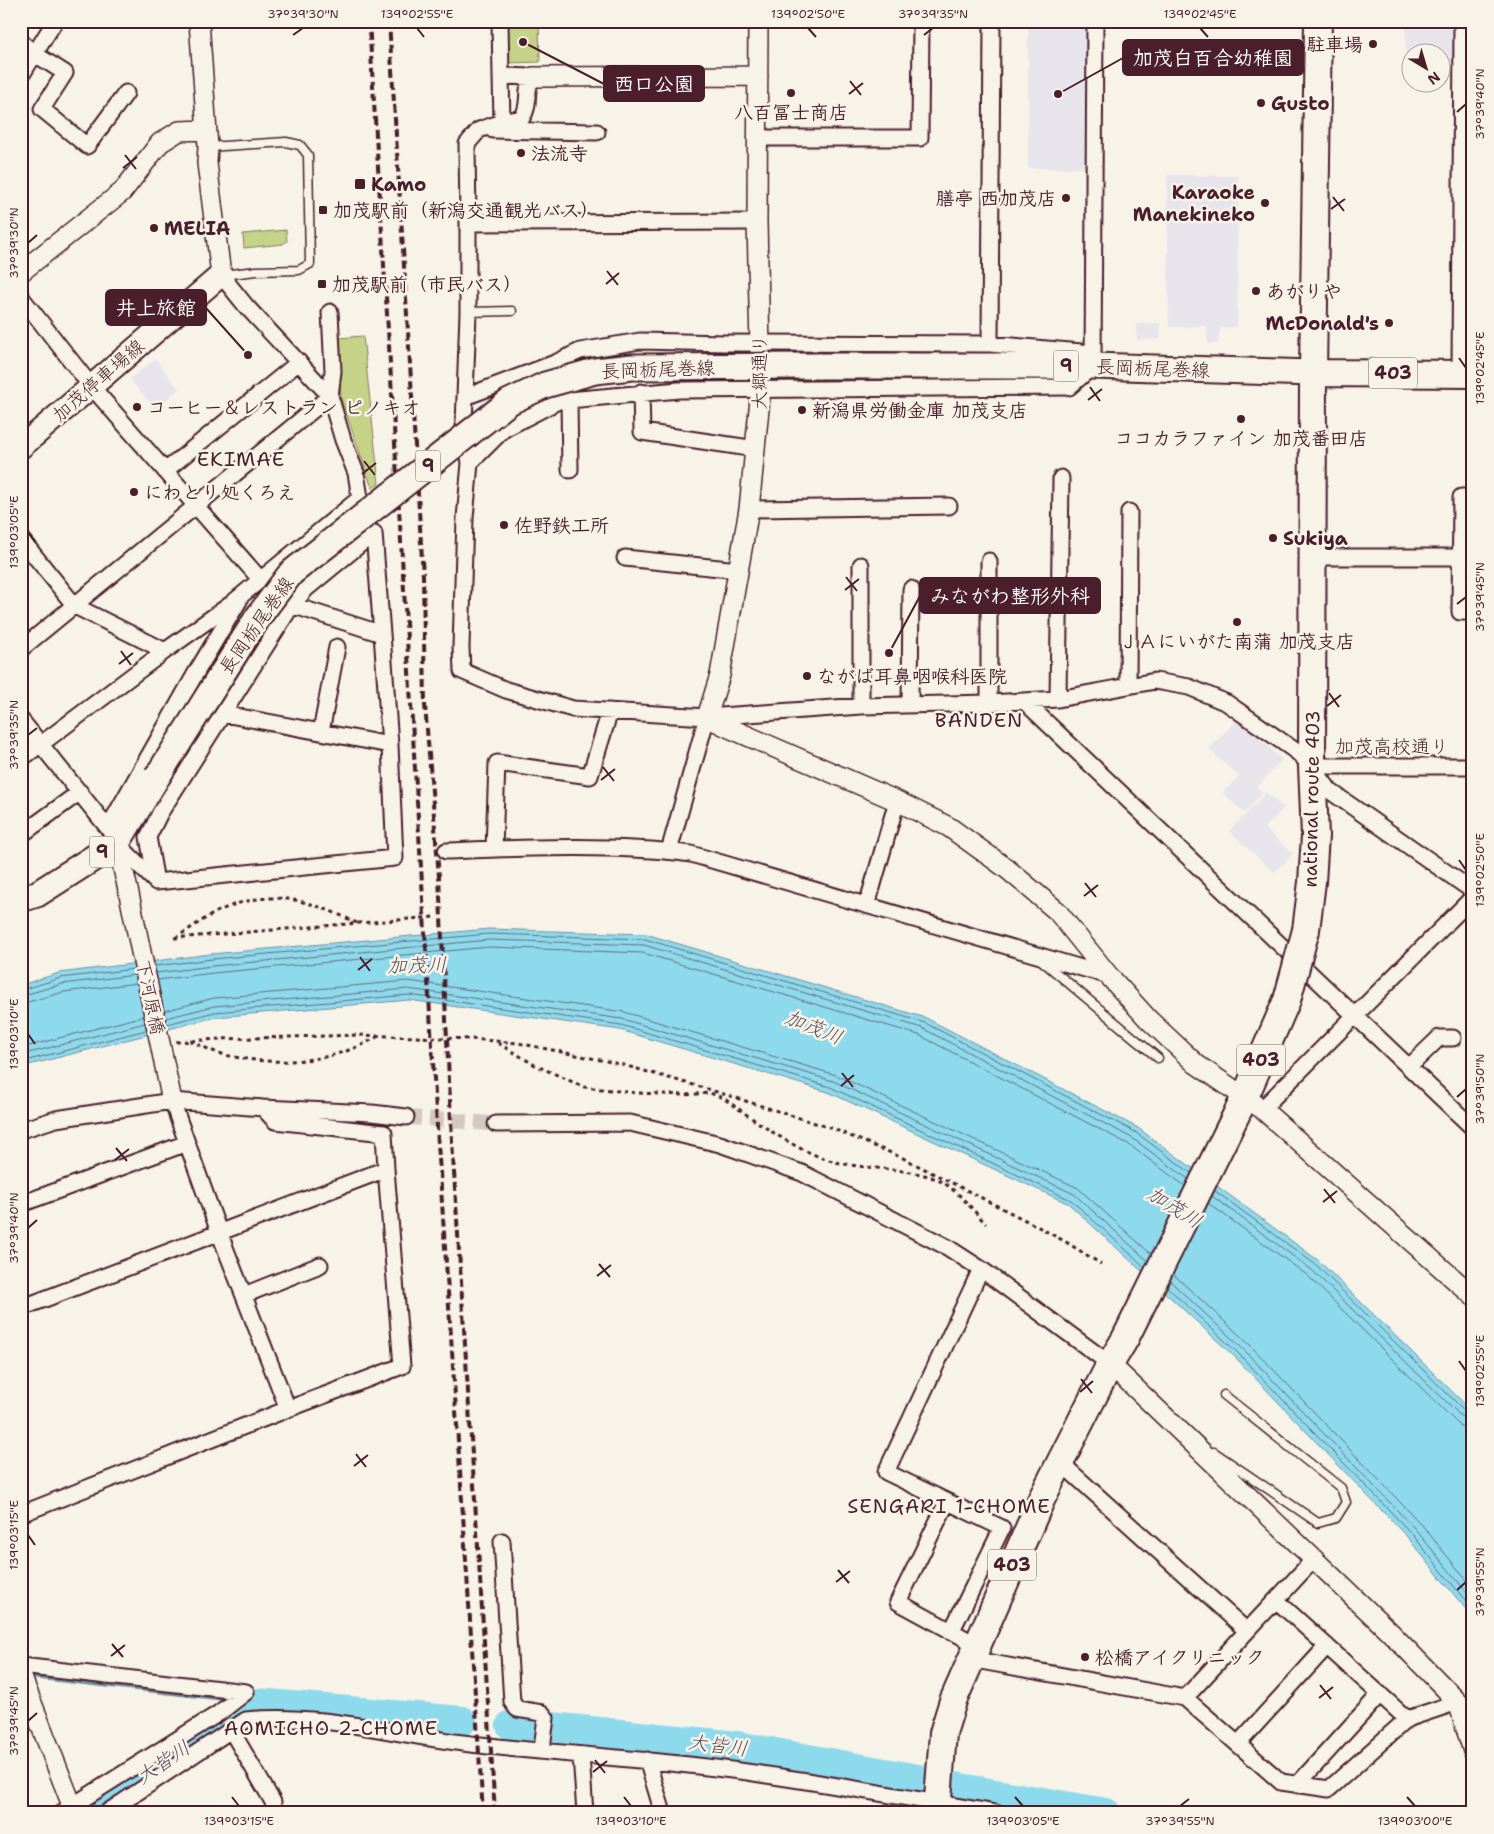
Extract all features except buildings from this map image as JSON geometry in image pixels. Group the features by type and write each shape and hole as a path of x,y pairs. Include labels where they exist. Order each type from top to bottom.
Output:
{"highway":[{"name":"national route 403","path":"937,1808 943,1733 952,1702 973,1652 1060,1462 1110,1364 1247,1108 1287,1000 1306,930 1315,836 1312,766 1313,373 1318,21"},
{"name":"403","path":"1313,373 1466,374"}],"main road":[{"name":"加茂停車場線","path":"21,447 221,275"},
{"name":"長岡栃尾巻線","path":"21,900 37,894 112,836 157,777 258,617 291,573 509,402 545,385 604,370 632,367 818,366 1093,359 1313,373"}],"street":[{"path":"21,76 55,21"},
{"path":"199,21 207,163 221,275 246,306 330,396"},
{"path":"500,21 502,122"},
{"name":"大郷通り","path":"707,717 720,675 749,509 761,389 757,222 758,21"},
{"path":"757,138 920,138 920,21"},
{"path":"990,344 992,21"},
{"path":"470,463 504,429 558,401 641,392 761,389 1069,387 1093,359 1095,21"},
{"path":"1462,21 1467,174 1466,374"},
{"path":"21,42 35,54 66,73 42,109 87,146 126,93"},
{"path":"501,76 758,76"},
{"path":"470,463 464,424 468,312 467,144 479,130 502,122 522,118 527,110 528,84 533,77"},
{"path":"479,130 597,132"},
{"path":"21,272 122,192 160,144 179,131 207,138"},
{"path":"468,223 757,222"},
{"path":"21,297 91,386 260,579 292,605 382,634"},
{"path":"21,759 244,593 360,498 356,473 343,440 330,396 333,371 330,312"},
{"path":"465,397 555,363 580,351 640,340 990,344 1093,359"},
{"path":"165,470 299,362"},
{"path":"641,392 642,432 756,449"},
{"path":"21,649 330,396"},
{"path":"568,400 570,470"},
{"name":"加茂高校通り","path":"470,463 465,518 462,672 506,690 573,709 707,717 860,706 990,703 1058,699 1155,681 1189,686 1227,704 1297,752 1312,766 1473,766"},
{"path":"1058,699 1061,478"},
{"path":"1473,497 1461,497 1460,557 1460,612 1473,612"},
{"path":"749,509 949,506"},
{"path":"1128,685 1129,512"},
{"path":"374,533 390,745 395,858 156,882 148,836 160,813 292,605 306,588 374,533"},
{"path":"21,539 75,606 165,651"},
{"path":"1313,556 1460,557"},
{"path":"625,558 738,570"},
{"path":"989,562 990,703"},
{"path":"860,706 861,565"},
{"path":"910,705 911,588"},
{"path":"112,836 197,671 244,593"},
{"path":"321,732 337,646"},
{"path":"1024,701 1473,1128"},
{"path":"494,849 497,763 590,776 610,711"},
{"path":"224,714 390,745"},
{"path":"669,851 707,717 727,728 897,801 949,827 1006,868 1057,911 1109,976 1148,1019 1196,1064 1473,1296"},
{"path":"21,720 80,792 112,836 156,882"},
{"path":"1312,766 1330,790 1473,890"},
{"path":"21,835 80,792"},
{"path":"866,905 897,801"},
{"name":"下河原橋","path":"112,836 129,894 172,1101"},
{"path":"446,851 546,847 669,851 691,854 1109,976"},
{"path":"1247,1108 1355,1017 1473,897"},
{"path":"1408,1067 1439,1038 1453,1038"},
{"path":"172,1101 219,1232 288,1409"},
{"path":"21,1130 56,1119 172,1101 263,1108 372,1112 406,1117"},
{"path":"21,1514 402,1366 384,1133 275,1120 263,1108"},
{"path":"496,1124 630,1122 720,1144 802,1173 947,1247 981,1269 1110,1364 1314,1559 1390,1632 1458,1702 1473,1751"},
{"path":"21,1204 187,1142"},
{"path":"21,1308 386,1169"},
{"path":"244,1294 320,1265"},
{"path":"951,1632 1002,1528 886,1472 981,1269"},
{"path":"1060,1462 1247,1631"},
{"path":"947,1502 898,1602 951,1632 973,1652 1185,1698 1280,1782 1329,1789 1407,1719 1458,1702"},
{"path":"502,1541 512,1702 517,1709 542,1714 546,1718 543,1746"},
{"path":"1185,1698 1314,1559"},
{"path":"1276,1600 1407,1719"},
{"path":"1238,1744 1327,1646"},
{"path":"21,1666 246,1692 225,1709 69,1810 23,1683"},
{"path":"1297,1785 1380,1694"},
{"path":"106,1813 246,1720 262,1719 324,1720 478,1745 543,1746 581,1755 647,1760 766,1774 937,1808 996,1813"},
{"path":"231,1730 273,1802"},
{"path":"581,1755 585,1813"},
{"path":"647,1760 663,1813"}],"lane":[{"path":"207,138 286,142 300,145 308,154 310,264 299,270 256,271 221,275"},
{"path":"468,312 512,311"},
{"path":"1036,956 1158,1058"},
{"path":"1175,1426 1318,1523 1336,1518 1346,1502 1341,1488 1224,1395"}],"path":[{"path":"358,924 324,907 287,897 250,900 227,907 174,938 358,924 434,917"},
{"path":"170,1043 360,1035 495,1041 518,1043 620,1064 712,1090 831,1128 946,1178 1066,1242 1101,1264"},
{"path":"189,1041 220,1054 242,1059 271,1062 325,1057 354,1048 379,1036"},
{"path":"495,1041 535,1065 584,1086 638,1093 684,1095 710,1093 717,1095 802,1149 836,1162 932,1177 955,1192 986,1224"}],"shaded area":[{"path":"1028,21 1088,21 1086,168 1028,168"},
{"path":"1406,21 1455,21 1454,62 1452,62 1452,42 1406,42"},
{"path":"1167,175 1238,176 1237,327 1220,328 1218,343 1208,344 1207,326 1169,327"},
{"path":"1160,323 1160,339 1137,340 1136,324"},
{"path":"155,359 179,389 155,409 130,379"},
{"path":"1239,718 1282,760 1256,788 1263,793 1244,813 1223,793 1239,776 1209,749"},
{"path":"1266,793 1284,808 1264,828 1293,854 1274,872 1229,831"}],"green space":[{"path":"507,21 539,21 540,62 508,63"},
{"path":"286,230 287,241 283,244 244,248 243,234"},
{"path":"363,336 379,484 372,488 341,399 339,338"}],"water":[{"name":"加茂川","path":"489,929 646,934 926,1018 1138,1128 1319,1261 1473,1412 1473,1618 1408,1538 1236,1358 1069,1204 828,1092 620,1030 409,1000 216,1017 21,1067 21,985 59,973 211,954"}],"waterway":[{"path":"27,1676 229,1699"},
{"path":"240,1701 257,1703"},
{"name":"大皆川","path":"239,1711 257,1703 462,1721"},
{"name":"大皆川","path":"511,1725 551,1727 737,1746 923,1780"},
{"name":"大皆川","path":"92,1811 210,1731"},
{"name":"大皆川","path":"955,1787 1106,1813"}],"tunnel":[{"path":"406,1117 496,1124"}],"railway":[{"path":"369,21 438,1143 483,1813"},
{"path":"389,21 423,576 425,705 439,877 452,1141 495,1813"}],"place":[{"name":"西口公園","path":"523,42"},
{"name":"駐車場","path":"1373,44"},
{"name":"八百冨士商店","path":"791,93"},
{"name":"加茂白百合幼稚園","path":"1058,94"},
{"name":"Gusto","path":"1261,103"},
{"name":"法流寺","path":"521,153"},
{"name":"Kamo","path":"360,184"},
{"name":"膳亭 西加茂店","path":"1066,198"},
{"name":"Karaoke Manekineko","path":"1265,203"},
{"name":"加茂駅前（新潟交通観光バス）","path":"323,210"},
{"name":"MELIA","path":"154,228"},
{"name":"加茂駅前（市民バス）","path":"322,284"},
{"name":"あがりや","path":"1256,291"},
{"name":"McDonald's","path":"1389,323"},
{"name":"井上旅館","path":"248,355"},
{"name":"コーヒー＆レストラン ピノキオ","path":"137,407"},
{"name":"新潟県労働金庫 加茂支店","path":"802,410"},
{"name":"ココカラファイン 加茂番田店","path":"1241,419"},
{"name":"にわとり処くろえ","path":"134,492"},
{"name":"佐野鉄工所","path":"504,525"},
{"name":"Sukiya","path":"1273,538"},
{"name":"ＪＡにいがた南蒲 加茂支店","path":"1237,622"},
{"name":"みながわ整形外科","path":"889,653"},
{"name":"ながば耳鼻咽喉科医院","path":"807,676"},
{"name":"松橋アイクリニック","path":"1085,1657"}],"district":[{"name":"EKIMAE","path":"241,459"},
{"name":"BANDEN","path":"979,720"},
{"name":"SENGARI 1-CHOME","path":"949,1506"},
{"name":"AOMICHO 2-CHOME","path":"331,1728"}]}
